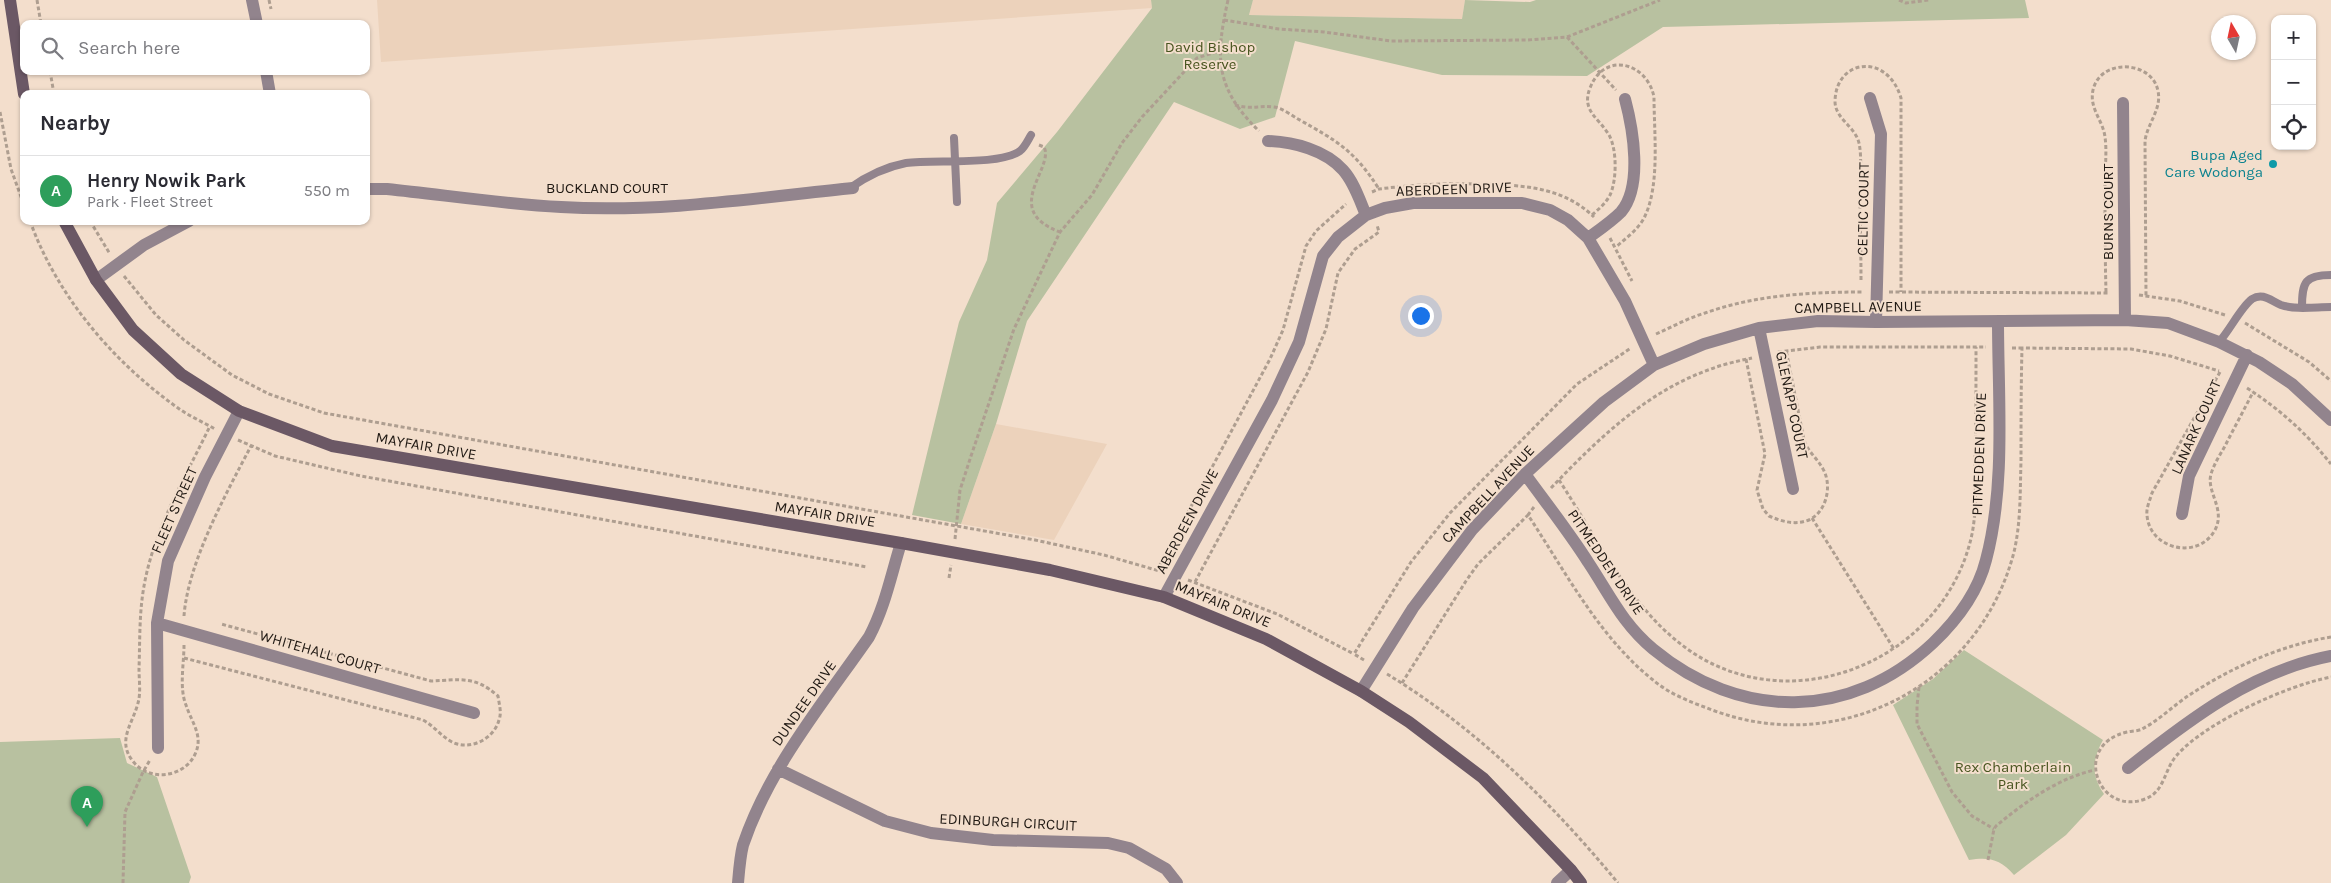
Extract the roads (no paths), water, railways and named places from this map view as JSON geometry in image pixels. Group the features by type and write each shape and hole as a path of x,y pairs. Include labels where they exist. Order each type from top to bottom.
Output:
{"street":[{"path":"10,0 20,67"},
{"path":"252,0 256,20"},
{"path":"21,75 23,90"},
{"path":"267,75 269,90"},
{"name":"CELTIC COURT","path":"1870,98 1881,134 1876,322"},
{"path":"1588,238 1622,211 1629,198 1633,181 1633,135 1625,99"},
{"name":"BURNS COURT","path":"2123,103 2124,320"},
{"path":"1268,141 1285,141 1305,146 1328,158 1344,170 1366,216"},
{"name":"BUCKLAND COURT","path":"370,189 388,189 562,207 620,207 725,202 851,189"},
{"name":"ABERDEEN DRIVE","path":"1164,597 1276,392 1299,342 1323,256 1338,237 1366,216 1385,208 1413,203 1522,203 1550,210 1568,220 1588,238 1625,301 1654,365"},
{"name":"MAYFAIR DRIVE","path":"66,225 96,280 133,330 181,374 239,411 332,446 1050,570 1164,597 1266,639 1361,691 1409,722 1483,778 1571,870 1581,883"},
{"path":"96,280 144,245 182,225"},
{"name":"CAMPBELL AVENUE","path":"1361,691 1413,608 1448,561 1472,530 1525,474 1604,402 1654,365 1704,344 1759,328 1818,321 2124,320 2168,323 2219,342 2247,355 2292,384 2331,420"},
{"name":"PITMEDDEN DRIVE","path":"1525,474 1587,561 1625,622 1652,648 1680,669 1709,685 1744,698 1762,701 1805,702 1845,694 1872,684 1912,662 1942,634 1967,605 1986,561 1996,510 1998,468 1998,321"},
{"name":"GLENAPP COURT","path":"1759,328 1793,489"},
{"name":"LANARK COURT","path":"2182,514 2189,476 2247,355"},
{"name":"FLEET STREET","path":"158,748 158,623 168,561 205,478 239,411"},
{"name":"DUNDEE DRIVE","path":"738,883 743,847 757,809 778,769 869,637 880,616 900,543"},
{"name":"WHITEHALL COURT","path":"158,623 474,713"},
{"path":"2128,768 2186,722 2233,693 2276,672 2331,656"},
{"name":"EDINBURGH CIRCUIT","path":"778,769 885,821 931,834 993,840 1108,843 1129,848 1150,858 1166,869 1177,883"},
{"path":"1557,883 1571,870"}],"lane":[{"name":"BUCKLAND COURT","path":"851,189 875,173 903,164 979,160 1010,154 1020,150 1031,135"},
{"path":"954,138 957,202"},
{"path":"2302,307 2302,289 2306,281 2318,275 2331,275"},
{"path":"2219,342 2248,303 2258,297 2265,297 2285,306 2331,307"}],"place":[{"name":"Bupa Aged Care Wodonga","path":"2273,164"},
{"name":"Henry Nowik Park","path":"87,827"}],"park label":[{"name":"David Bishop Reserve","path":"1210,56"},
{"name":"Rex Chamberlain Park","path":"2013,776"}]}
